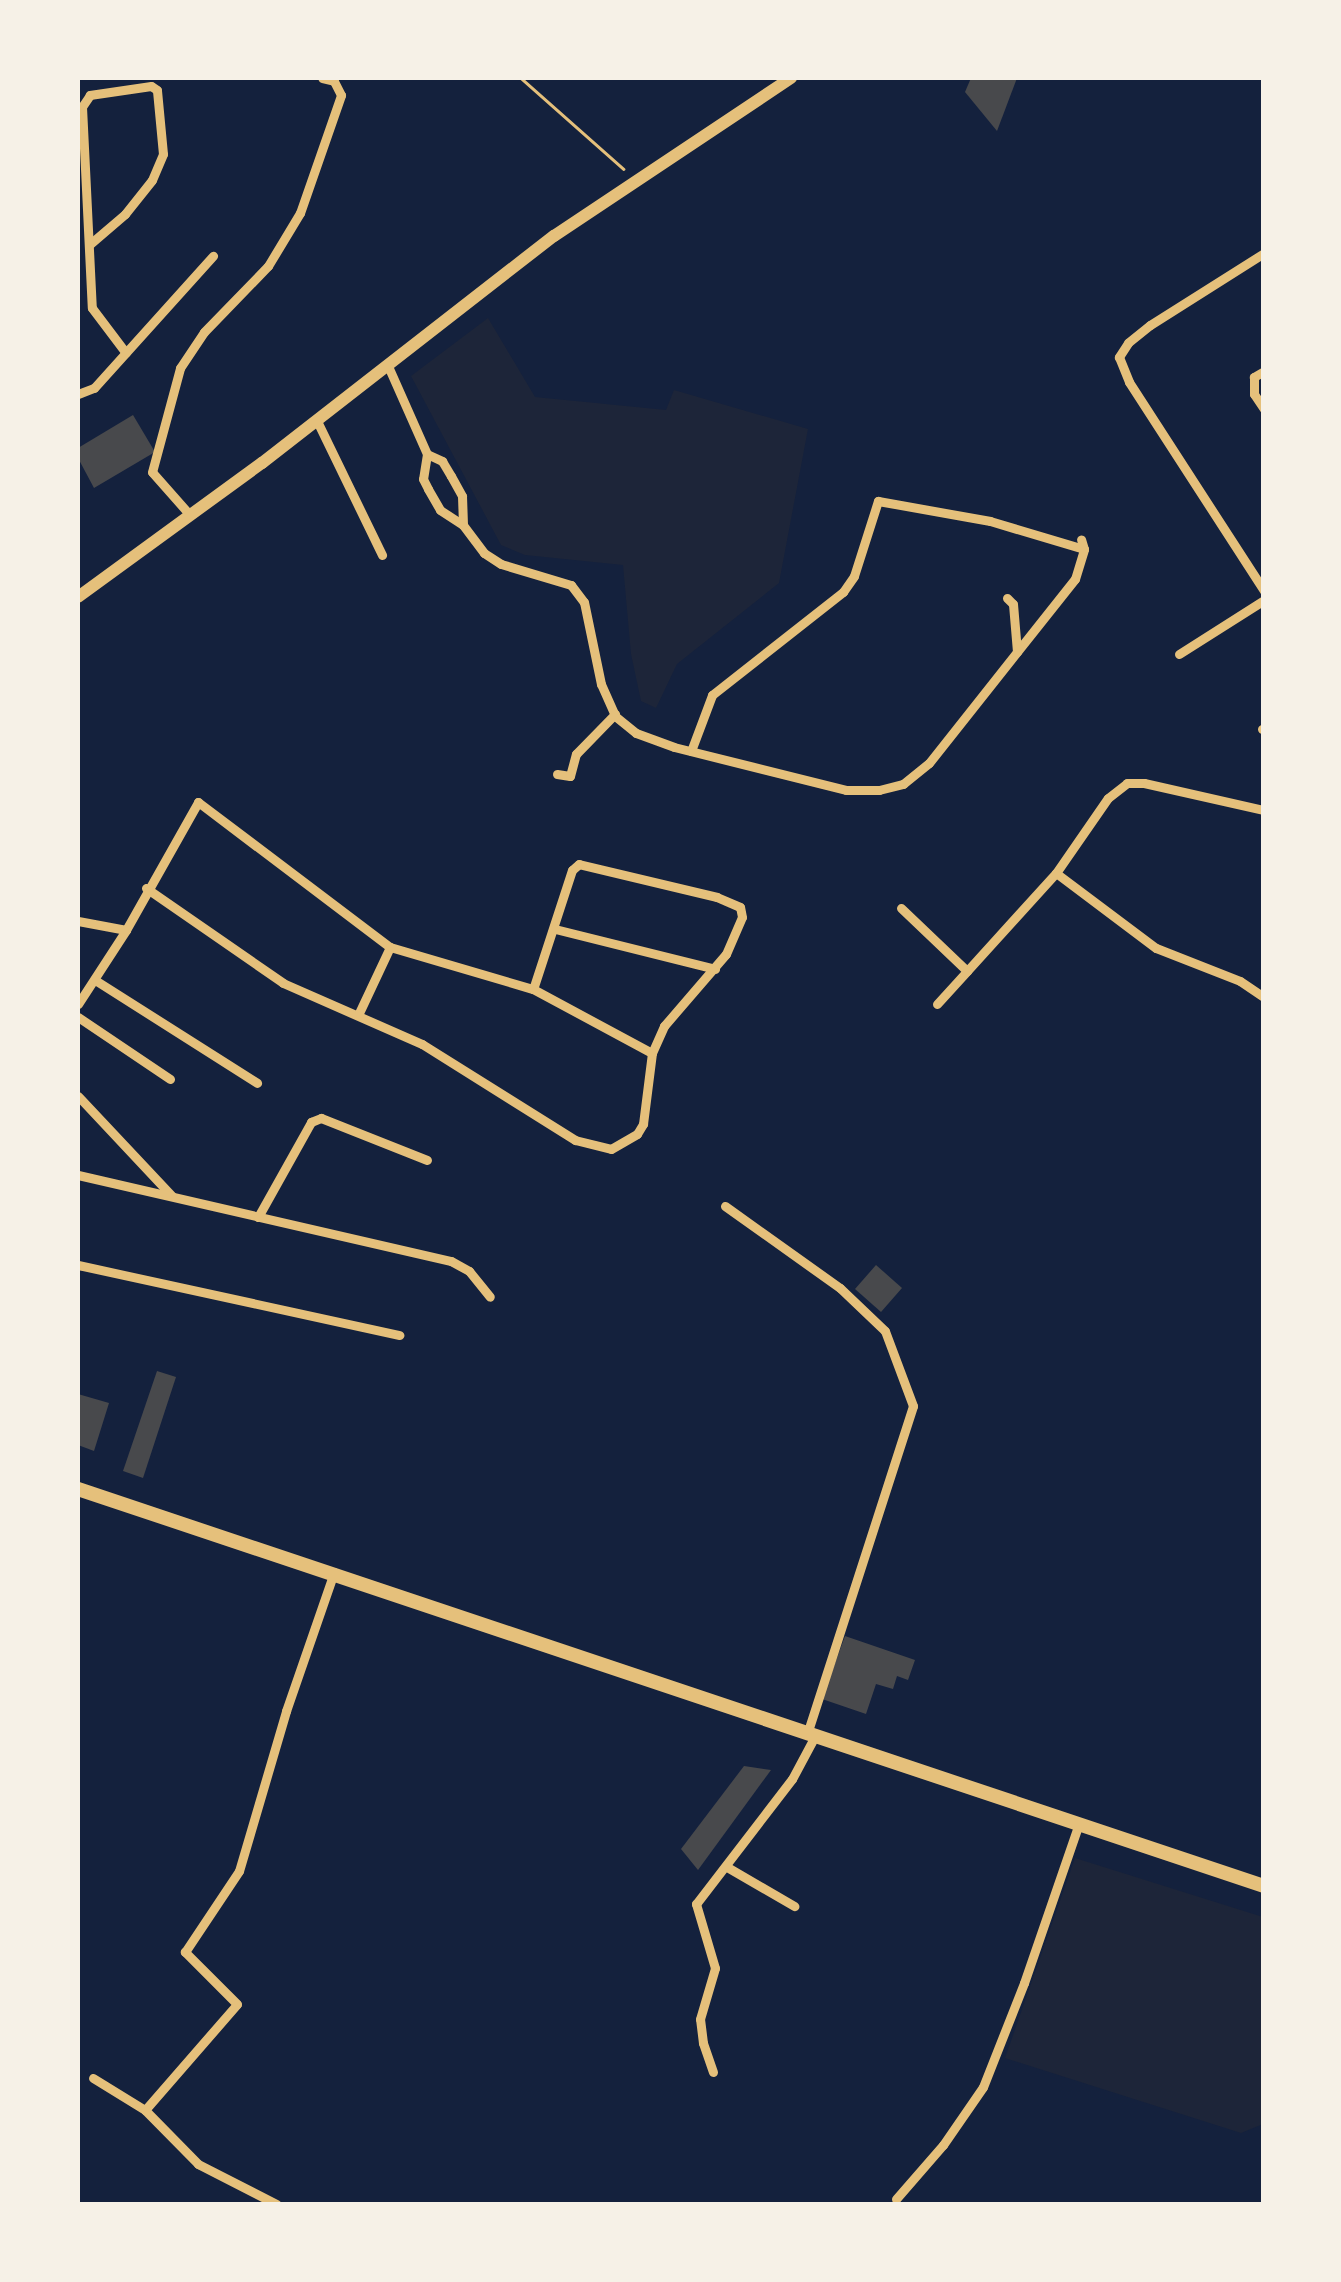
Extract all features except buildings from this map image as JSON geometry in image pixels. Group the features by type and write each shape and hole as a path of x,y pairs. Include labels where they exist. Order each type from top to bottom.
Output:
{"highway":[{"path":"78,1489 1264,1886"}],"main road":[{"path":"78,596 317,421 554,236 786,79"}],"street":[{"path":"190,515 152,472 180,368 204,332 268,266 300,212 341,95 334,81 322,78"},
{"path":"90,244 152,180 163,154 157,90 151,86 100,92 85,98 92,308 126,353"},
{"path":"1264,253 1150,324 1128,343 1119,358 1129,382 1264,590"},
{"path":"78,394 94,388 213,256"},
{"path":"388,366 426,454 423,478 428,489 440,510 463,525"},
{"path":"1264,371 1254,377 1254,394 1264,409"},
{"path":"317,421 382,555"},
{"path":"426,454 442,461 462,496 463,525 470,540 501,564 571,585 584,602 601,684 614,714 636,733 691,751 846,790 880,790 903,784 930,763 1075,579 1083,544 990,521 878,501 854,576 843,592 712,694 691,751"},
{"path":"1007,598 1013,604 1018,652"},
{"path":"1179,654 1264,600"},
{"path":"556,774 570,776 576,754 614,714"},
{"path":"937,1004 1056,872 1108,798 1127,783 1264,810"},
{"path":"78,1004 126,930 146,888 198,802 390,947 533,989 652,1053"},
{"path":"146,888 283,983 359,1013 422,1044 575,1140 611,1148 636,1134 642,1124 652,1053 679,1005 715,970 742,917 740,908 717,897 580,864 572,870 533,989"},
{"path":"1056,872 1156,948 1240,981 1264,998"},
{"path":"901,908 967,971"},
{"path":"78,921 126,930"},
{"path":"555,929 715,970"},
{"path":"359,1013 390,947"},
{"path":"95,980 257,1082"},
{"path":"78,1016 170,1079"},
{"path":"78,1096 173,1197"},
{"path":"258,1216 312,1122 321,1118 428,1160"},
{"path":"78,1175 288,1220 451,1261 469,1271 490,1297"},
{"path":"714,2072 700,2029 715,1968 695,1912 696,1904 792,1779 812,1732 912,1406 885,1330 840,1288 725,1206"},
{"path":"78,1265 399,1335"},
{"path":"144,2110 237,2004 185,1952 239,1871 286,1712 334,1572"},
{"path":"896,2199 943,2145 982,2087 1024,1983 1079,1823"},
{"path":"727,1867 794,1906"},
{"path":"93,2078 144,2110 198,2164 276,2204"}],"path":[{"path":"521,78 635,180"}],"shaded area":[{"path":"488,318 535,397 666,410 674,390 808,429 779,583 677,664 656,708 641,701 631,654 623,565 525,555 501,545 411,376"},
{"path":"1075,1858 1263,1917 1263,2124 1241,2133 1005,2058"}]}
